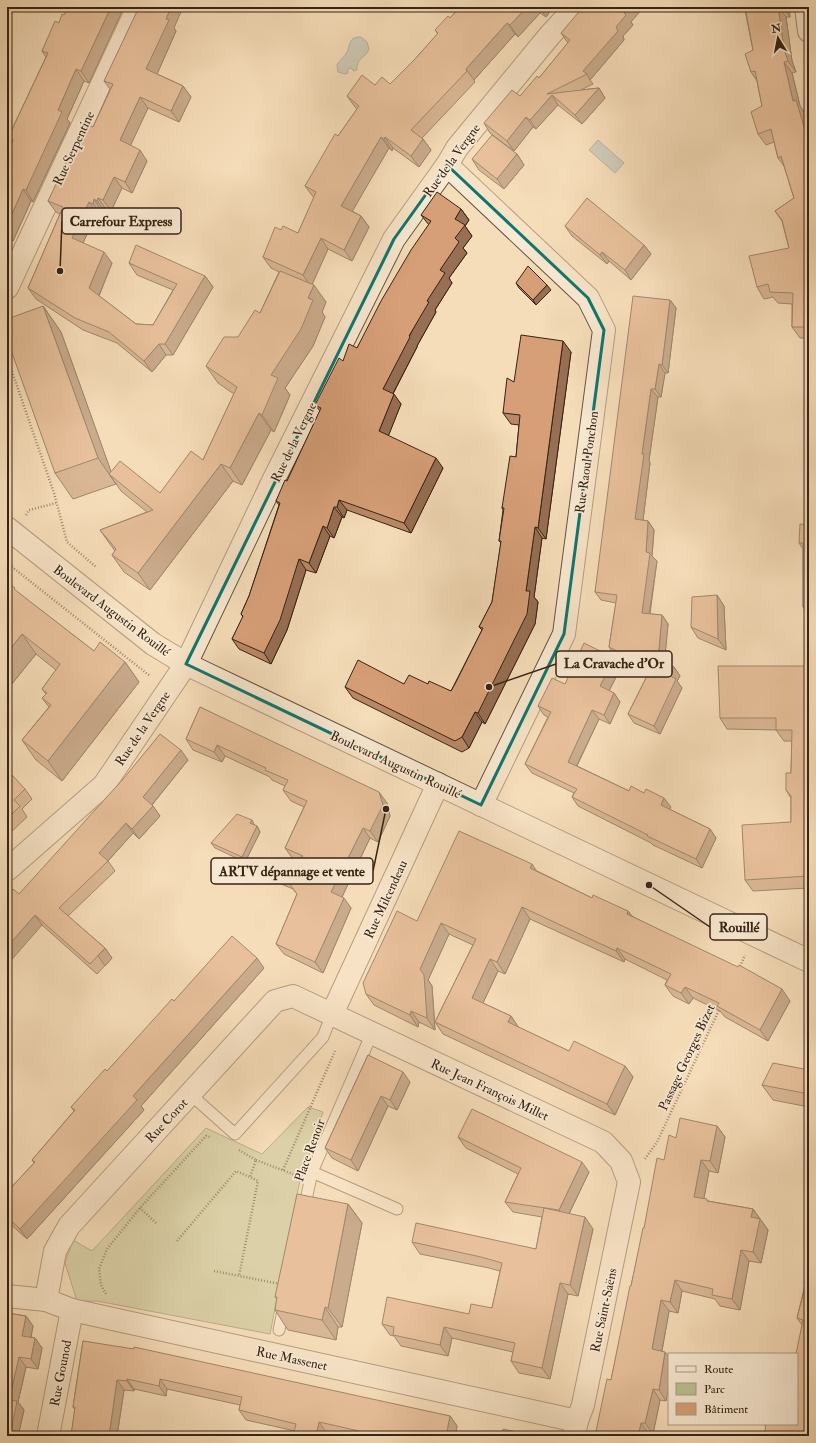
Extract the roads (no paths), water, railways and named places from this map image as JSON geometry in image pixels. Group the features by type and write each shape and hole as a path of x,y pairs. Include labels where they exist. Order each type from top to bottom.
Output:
{"street":[{"name":"Rue Serpentine","path":"7,288 138,7"},
{"name":"Rue de la Vergne","path":"7,870 104,785 186,664 274,479 394,240 447,165 457,148 550,35 576,7"},
{"path":"806,7 809,31"},
{"name":"Rue Raoul Ponchon","path":"447,165 588,298 604,330 564,634 482,805"},
{"name":"Boulevard Augustin Rouillé","path":"7,528 153,644 186,664 809,961"},
{"name":"Rue Milcendeau","path":"340,1018 438,784"},
{"name":"Rue Corot","path":"46,1300 55,1250 69,1226 275,1001 293,996 340,1018"},
{"name":"Rue Jean François Millet","path":"340,1018 603,1142 621,1161 629,1182"},
{"name":"Rue Saint-Saëns","path":"575,1429 583,1405 629,1182"},
{"name":"Rue Massenet","path":"7,1296 46,1300 72,1310 575,1429"},
{"name":"Rue Gounod","path":"48,1436 72,1310"}],"lane":[{"path":"190,1094 235,1134 340,1018"},
{"name":"Place Renoir","path":"303,1218 312,1176 372,1033"},
{"path":"312,1176 397,1209"},
{"path":"279,1330 288,1286"}],"place":[{"name":"Carrefour Express","path":"60,271"},
{"name":"La Cravache d'Or","path":"489,687"},
{"name":"ARTV dépannage et vente","path":"386,809"},
{"name":"Rouillé","path":"649,885"}]}
